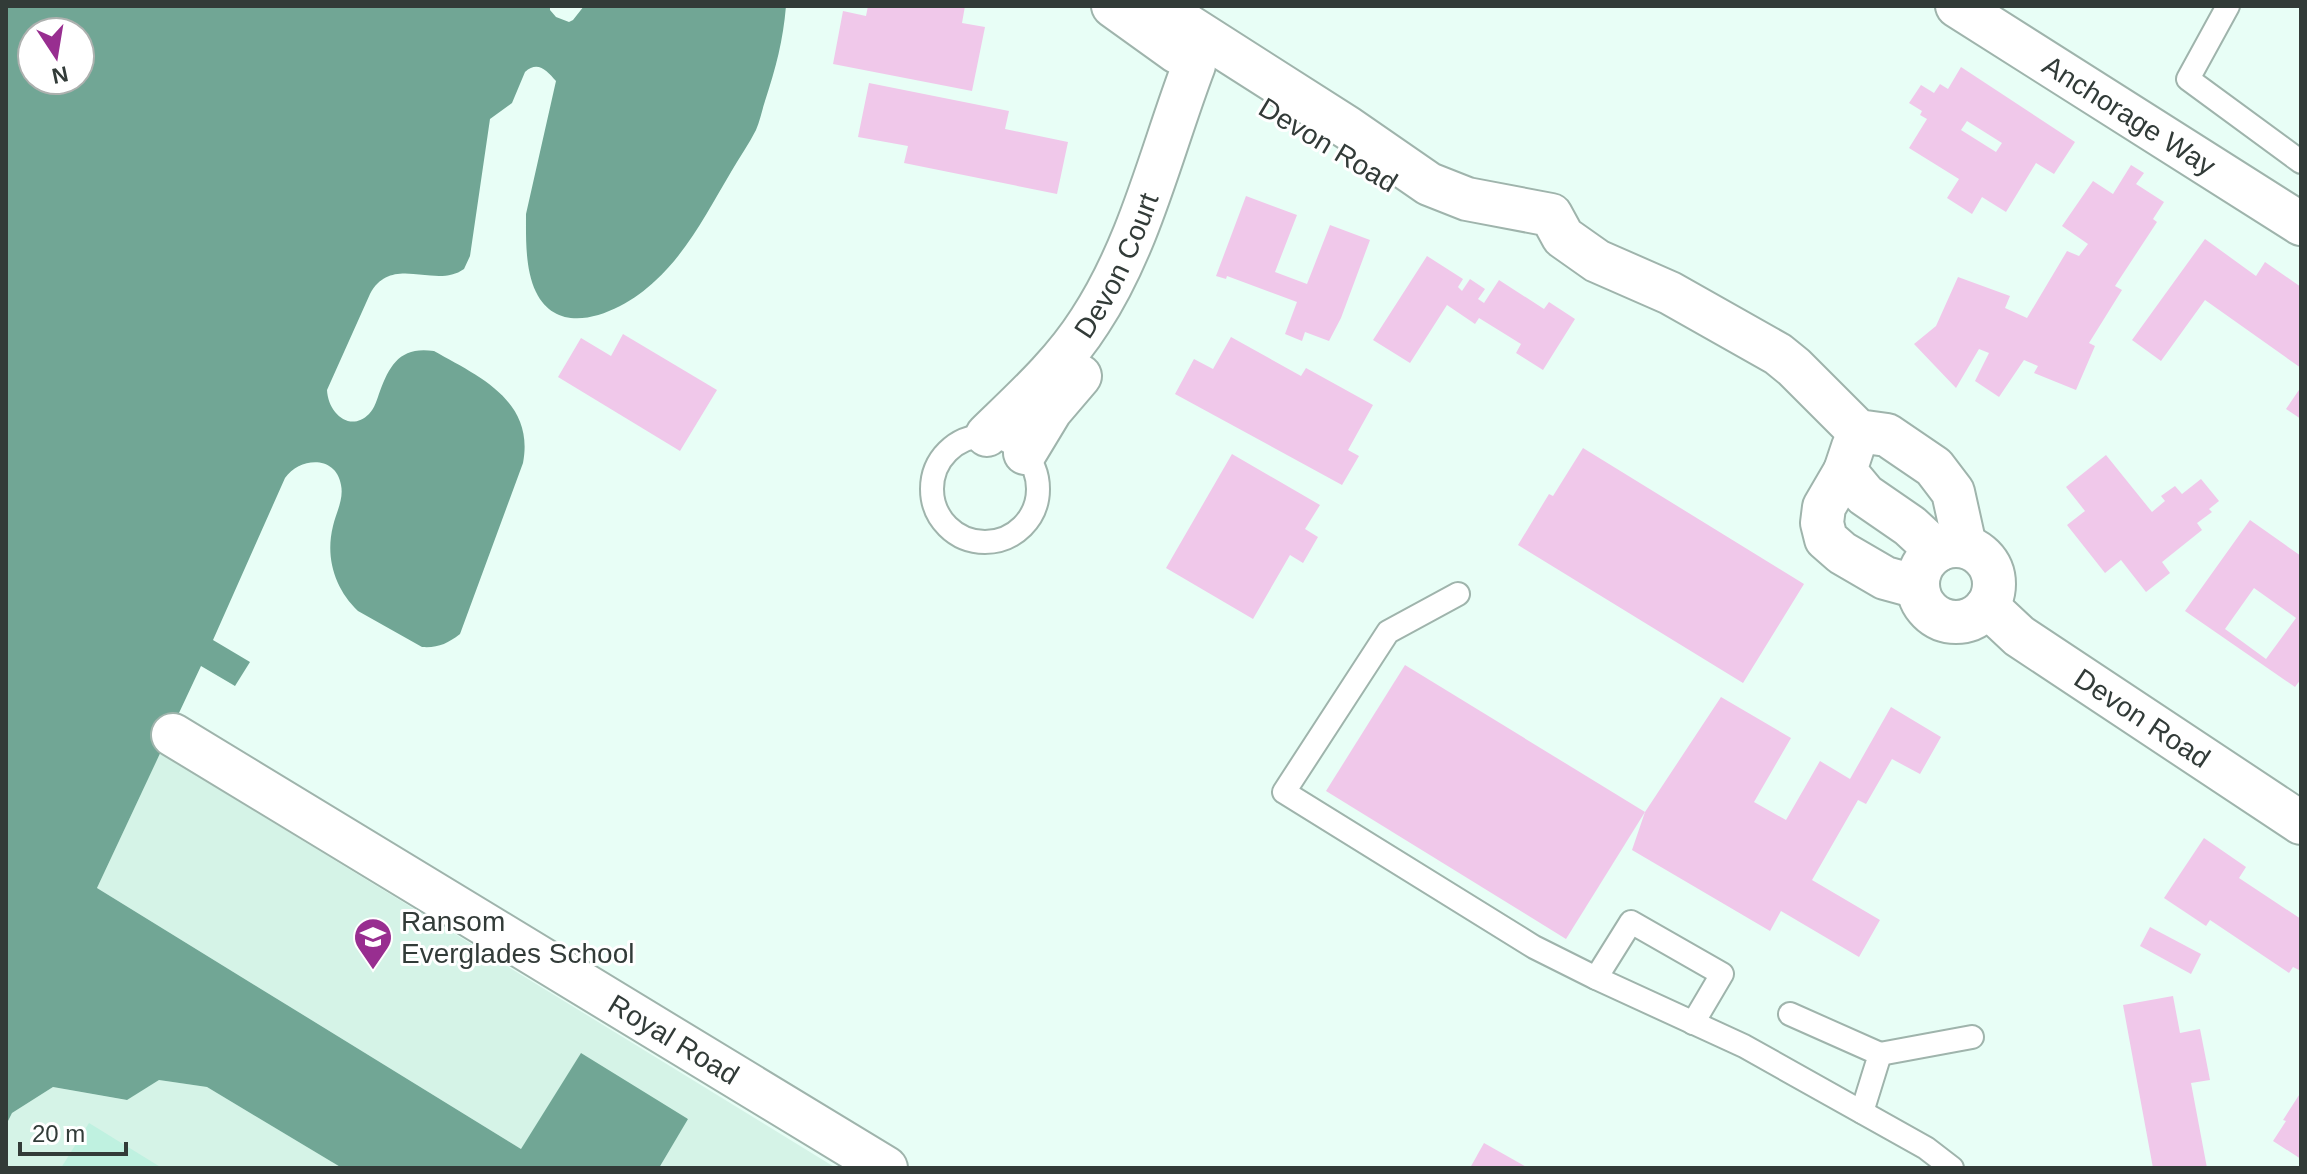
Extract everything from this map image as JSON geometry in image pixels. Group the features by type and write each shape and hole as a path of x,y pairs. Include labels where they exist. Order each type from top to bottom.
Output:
{"street":[{"name":"Devon Road","path":"1113,6 1441,214 1498,230 1563,237 1597,261 1670,293 1778,354 1858,431"},
{"name":"Devon Road","path":"1157,6 1228,77"},
{"name":"Anchorage Way","path":"1957,6 2301,224"},
{"name":"Devon Court","path":"987,435 1044,381 1067,354 1109,291 1132,240 1228,77"},
{"name":"Devon Court","path":"1025,453 1051,410 1103,348 1144,281 1159,246 1173,193 1198,122 1228,77"},
{"path":"1918,587 1885,578 1842,553 1826,539 1822,523 1824,507 1845,471 1858,431 1887,435 1934,467 1953,492 1951,549"},
{"path":"1845,471 1865,495 1910,526 1951,549 1976,551 1985,559 1991,569 1994,592 1982,613 1971,619 1948,621 1927,609 1921,599 1918,587 1923,564 1951,549"},
{"name":"Devon Road","path":"1987,606 2019,636 2301,823"},
{"name":"Royal Road","path":"173,735 886,1168"}],"lane":[{"path":"2228,6 2188,79 2301,162"},
{"path":"987,435 1015,444 1025,453 1039,485 1037,502 1030,518 1018,530 1004,539 987,542 970,540 954,533 942,521 933,505 931,488 942,456 955,445 970,437 987,435"},
{"path":"1458,594 1388,632 1284,792 1522,940 1596,978 1744,1046 1926,1148 1952,1168"},
{"path":"1596,978 1631,922 1722,974 1693,1023"},
{"path":"1790,1014 1880,1054 1972,1037"},
{"path":"1862,1112 1880,1054"}],"shaded area":[{"path":"6,6 550,6 556,17 569,22 584,6 786,6 778,54 757,127 706,215 678,257 643,292 594,316 561,316 547,307 532,283 527,254 526,214 556,81 538,67 525,72 512,103 490,119 470,256 464,269 440,276 402,274 379,282 370,294 327,390 336,413 355,422 373,409 388,373 398,359 413,351 423,350 434,351 468,370 500,393 512,406 524,441 523,463 460,634 442,645 422,647 358,611 343,593 331,561 331,538 341,495 338,475 332,468 317,462 299,466 285,478 213,640 250,662 235,686 201,666 97,888 521,1149 581,1053 688,1119 659,1168 342,1168 207,1087 159,1080 127,1100 53,1087 12,1113 6,1125"},
{"name":"Ransom Everglades School","path":"160,753 836,1168 659,1168 688,1118 521,1149 97,888"},
{"path":"159,1080 207,1087 342,1168 6,1168 6,1125 12,1113 53,1087 126,1100"},
{"path":"89,1123 162,1168 61,1168"}],"building":[{"path":"868,6 965,6 962,23 985,27 972,91 833,64 843,11 866,16"},
{"path":"1961,67 2075,142 2054,174 2036,163 2006,212 1982,197 1972,214 1947,198 1959,179 1909,148 1927,119 1920,115 1922,111 1909,103 1921,85 1934,93 1940,84 1948,89","holes":["1967,121 2002,143 1996,152 1961,130"]},
{"path":"869,83 1009,111 1005,129 1068,142 1057,194 904,163 908,146 858,137"},
{"path":"2131,165 2144,173 2136,184 2164,202 2153,219 2157,222 2115,286 2122,290 2089,343 2095,346 2076,390 2034,373 2038,366 2024,360 1999,397 1975,381 1989,353 1979,349 1956,388 1914,344 1936,326 1958,277 2010,296 2005,308 2027,318 2067,251 2079,256 2088,244 2062,226 2093,181 2113,194"},
{"path":"1246,196 1297,215 1275,272 1307,284 1330,225 1370,240 1341,318 1329,341 1305,332 1302,341 1285,334 1297,302 1227,276 1226,279 1216,276"},
{"path":"2205,239 2256,276 2265,262 2301,287 2301,368 2205,300 2161,361 2132,340"},
{"path":"1427,256 1463,279 1458,287 1462,291 1470,279 1485,289 1478,299 1484,303 1499,280 1544,309 1549,302 1575,319 1543,370 1516,353 1521,344 1479,318 1475,324 1447,305 1410,363 1373,340"},
{"path":"623,334 717,390 680,451 558,377 581,338 611,356"},
{"path":"1231,337 1301,376 1306,368 1373,405 1348,450 1359,456 1342,485 1175,394 1194,359 1213,369"},
{"path":"2301,387 2301,419 2286,409"},
{"path":"1583,448 1804,584 1743,683 1518,545 1549,494 1553,496"},
{"path":"1232,454 1320,505 1305,529 1318,537 1303,563 1290,555 1253,619 1166,568"},
{"path":"2106,455 2152,512 2165,501 2161,496 2175,486 2182,494 2201,479 2219,501 2209,509 2212,512 2197,523 2202,530 2162,562 2170,573 2146,592 2121,560 2105,573 2067,525 2085,511 2066,487"},
{"path":"2250,520 2301,556 2301,679 2295,687 2185,611","holes":["2254,588 2296,618 2266,659 2225,629"]},
{"path":"1405,665 1645,812 1566,939 1326,791"},
{"path":"1721,697 1791,738 1754,802 1786,820 1820,761 1850,779 1891,707 1941,737 1920,774 1892,759 1866,804 1858,800 1812,880 1880,920 1859,957 1781,911 1770,931 1632,850 1645,812"},
{"path":"2204,838 2246,867 2239,878 2301,919 2301,971 2293,967 2289,973 2210,920 2206,926 2164,898"},
{"path":"2150,927 2201,954 2191,974 2140,946"},
{"path":"2173,996 2180,1033 2200,1029 2210,1080 2191,1083 2207,1168 2153,1168 2123,1005"},
{"path":"2301,1092 2301,1159 2273,1141"},
{"path":"1484,1143 1528,1168 1470,1168"}],"place":[{"name":"Ransom Everglades School","path":"373,971"}]}
